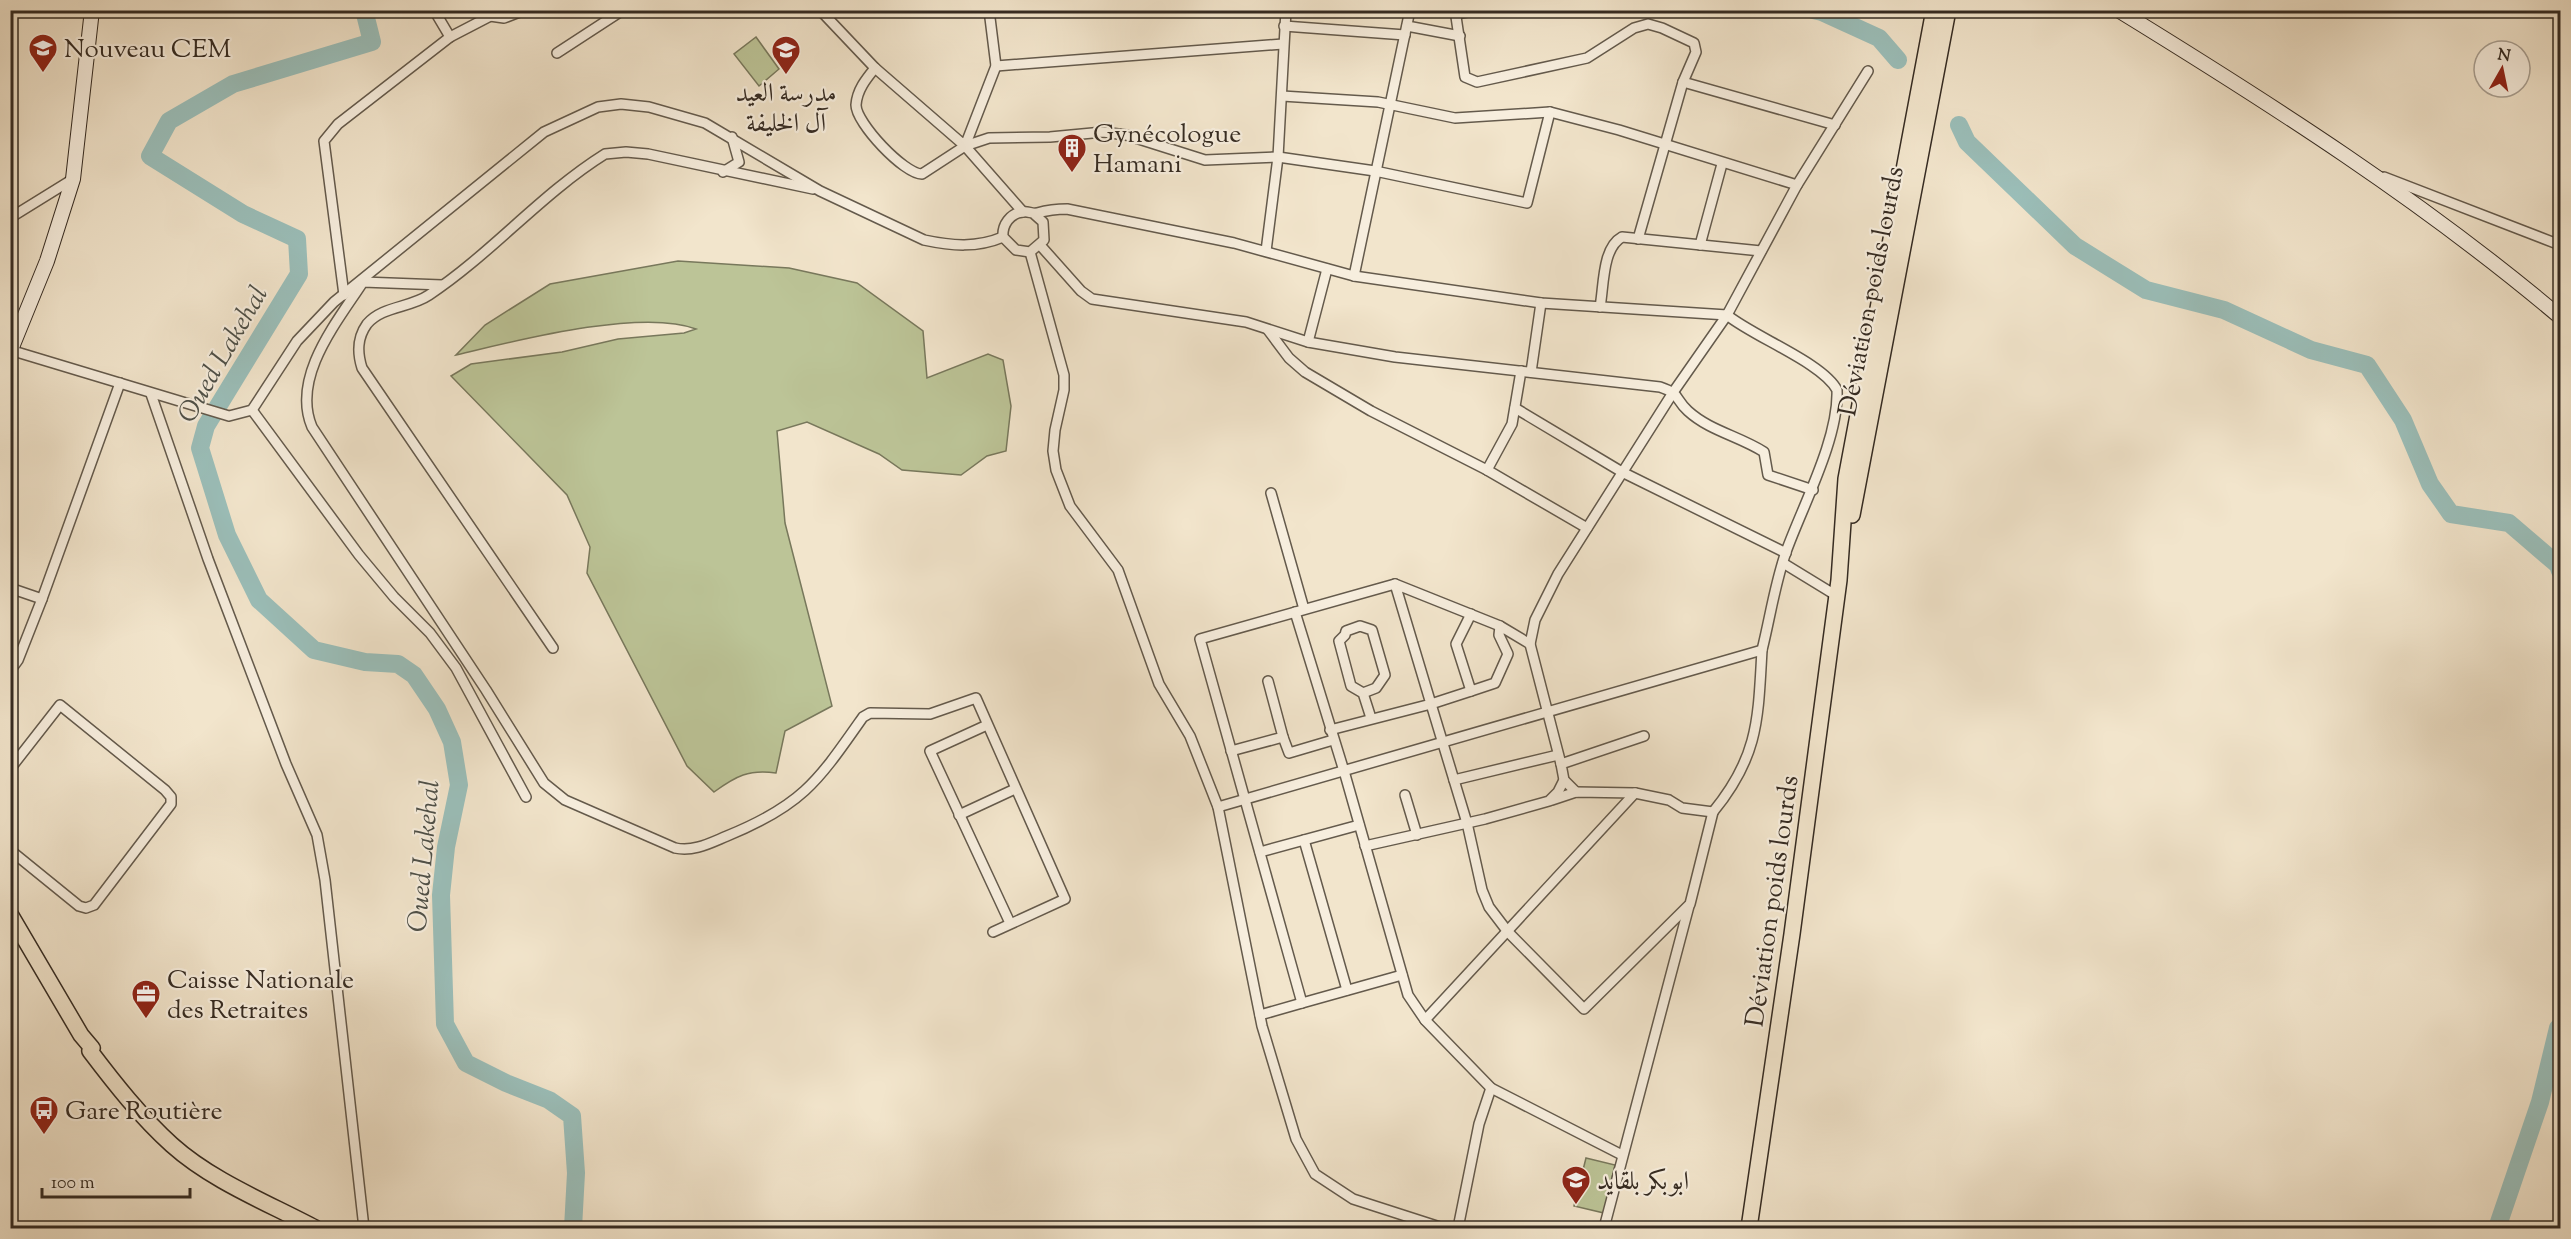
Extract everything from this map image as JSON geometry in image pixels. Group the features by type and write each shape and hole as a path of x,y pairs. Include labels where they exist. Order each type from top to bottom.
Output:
{"main road":[{"path":"11,351 47,261 73,179 92,10"},
{"name":"Déviation poids lourds","path":"1749,1228 1792,934 1837,596 1846,479 1934,10"},
{"name":"Déviation poids lourds","path":"1839,580 1948,10"},
{"path":"2118,10 2270,103 2493,260 2560,317"},
{"path":"10,914 81,1035 92,1048 90,1051 123,1095 173,1146 216,1176 315,1228"}],"street":[{"path":"434,10 450,37"},
{"path":"344,295 324,141 338,124 450,37 502,10"},
{"path":"488,16 504,18 525,10"},
{"path":"557,53 623,10"},
{"path":"820,10 875,68 965,146 1023,212"},
{"path":"965,146 996,66 989,10"},
{"path":"1266,251 1278,157 1286,10"},
{"path":"1354,276 1410,10"},
{"path":"1478,10 1456,12 1465,76 1477,82 1587,58 1634,28 1648,24 1694,43 1696,52 1683,82 1638,239"},
{"path":"1284,26 1406,30 1460,36"},
{"path":"996,66 1283,44"},
{"path":"875,68 860,88 856,105 859,118 914,174 922,174 965,146 989,138 1050,137 1103,132 1126,135 1205,160 1278,157 1375,171 1527,203 1550,112"},
{"path":"1576,792 1564,780 1546,715 1530,644 1535,620 1558,574 1622,472 1726,315 1797,185 1868,71"},
{"path":"1683,82 1835,125"},
{"path":"1282,96 1390,104 1455,118 1550,112 1619,130 1722,164 1797,185"},
{"path":"11,351 229,416 252,410 297,341 344,295 363,282 544,132 598,107 621,104 678,113 732,137 820,191 924,240 941,244 979,245 1004,237"},
{"path":"723,172 739,162 732,137"},
{"path":"553,648 362,368 358,354 359,340 368,324 380,314 428,296 605,154 626,152 648,154 723,172 820,191"},
{"path":"1700,245 1722,164"},
{"path":"2362,168 2560,245"},
{"path":"10,218 73,179"},
{"path":"1034,214 1045,228 1044,240 1030,252 1016,250 1004,237 1005,224 1012,216 1023,212 1034,214 1049,208 1067,209 1266,251 1354,276 1540,303 1726,315 1742,327 1824,374 1837,390 1830,433 1813,490 1786,553 1762,650 1757,727 1750,752 1730,791 1713,812 1604,1228"},
{"path":"1600,307 1609,252 1614,241 1622,237 1761,251"},
{"path":"1040,245 1092,299 1246,322 1308,342 1395,357 1660,387 1674,392 1686,410 1711,428 1749,442 1764,452 1768,475 1813,490"},
{"path":"1030,252 1065,375 1053,451 1062,489 1083,527 1118,570 1159,684 1190,736 1218,807 1260,1015 1296,1139 1315,1174 1353,1199 1443,1228"},
{"path":"1308,342 1327,268"},
{"path":"363,282 442,285"},
{"path":"363,282 313,367 306,413 312,427 369,515 486,690 529,763 553,793 658,841 691,850 757,824 797,800 813,785 863,717 870,713 930,714 976,698 1065,899 993,932"},
{"path":"1531,372 1540,303"},
{"path":"1268,329 1289,358 1305,372 1371,411 1487,470 1587,528"},
{"path":"1487,470 1512,424 1521,371"},
{"path":"10,671 18,660 42,599 120,383"},
{"path":"151,394 208,559 286,764 317,835 325,880 364,1228"},
{"path":"1515,408 1622,472 1786,553"},
{"path":"252,410 359,555 394,597 430,633 456,668 526,798"},
{"path":"1271,493 1332,735 1408,995 1425,1020 1491,1089 1622,1155"},
{"path":"1783,563 1837,596"},
{"path":"1302,1002 1200,639 1395,584 1500,626 1530,644"},
{"path":"1395,584 1467,823 1482,890 1489,908 1508,932 1584,1009 1690,904"},
{"path":"10,588 42,599"},
{"path":"1471,614 1456,644 1471,691"},
{"path":"1363,693 1376,688 1384,675 1372,630 1360,626 1346,630 1346,635 1339,641 1351,686 1363,693 1371,718"},
{"path":"1268,681 1289,753 1371,718 1431,704 1495,683 1508,654 1499,635 1500,626"},
{"path":"1218,807 1546,715 1762,650"},
{"path":"10,769 14,757 60,705 171,797 171,804 94,905 86,908 79,906 10,849"},
{"path":"987,725 930,751 1010,923"},
{"path":"1231,751 1283,736"},
{"path":"1454,780 1560,759 1644,736"},
{"path":"1548,801 1558,792 1564,780"},
{"path":"959,815 1015,789"},
{"path":"1365,846 1467,823 1576,792 1635,793 1669,800 1682,808 1713,812"},
{"path":"1425,1020 1635,793"},
{"path":"1405,795 1417,835"},
{"path":"1260,852 1359,825"},
{"path":"1304,840 1347,990"},
{"path":"1260,1015 1402,975"},
{"path":"1458,1228 1479,1124 1491,1089"}],"green space":[{"path":"756,37 779,69 759,86 734,54"},
{"path":"678,261 789,268 857,283 923,331 927,378 988,354 1003,360 1011,406 1006,451 987,456 961,475 902,470 879,454 807,422 777,431 785,523 832,706 785,731 776,773 758,772 743,775 714,792 687,766 587,573 590,547 567,495 451,376 471,364 562,352 618,339 684,333 696,329 644,322 611,324 543,335 456,355 485,325 550,284"},
{"path":"1586,1158 1615,1165 1604,1213 1574,1206"}],"waterway":[{"name":"Oued Lakehal","path":"364,10 372,42 233,84 169,121 150,156 243,214 297,239 299,274 206,426 200,448 227,535 259,600 314,650 365,662 398,664 414,675 437,709 452,742 459,785 446,847 441,895 445,1024 466,1063 506,1083 549,1100 572,1116 576,1173 573,1228"},
{"path":"1813,10 1879,38 1898,60"},
{"path":"1959,125 1967,142 2075,246 2146,290 2224,310 2311,350 2367,365 2403,420 2430,484 2451,514 2509,523 2558,565 2560,571"},
{"path":"2497,1228 2540,1102 2560,1027"}],"place":[{"name":"Nouveau CEM","path":"43,74"},
{"name":"مدرسة العيد آل الخليفة","path":"786,76"},
{"name":"Gynécologue Hamani","path":"1072,174"},
{"name":"Caisse Nationale des Retraites","path":"146,1020"},
{"name":"Gare Routière","path":"44,1136"},
{"name":"ابوبكر بلقايد","path":"1576,1206"}]}
